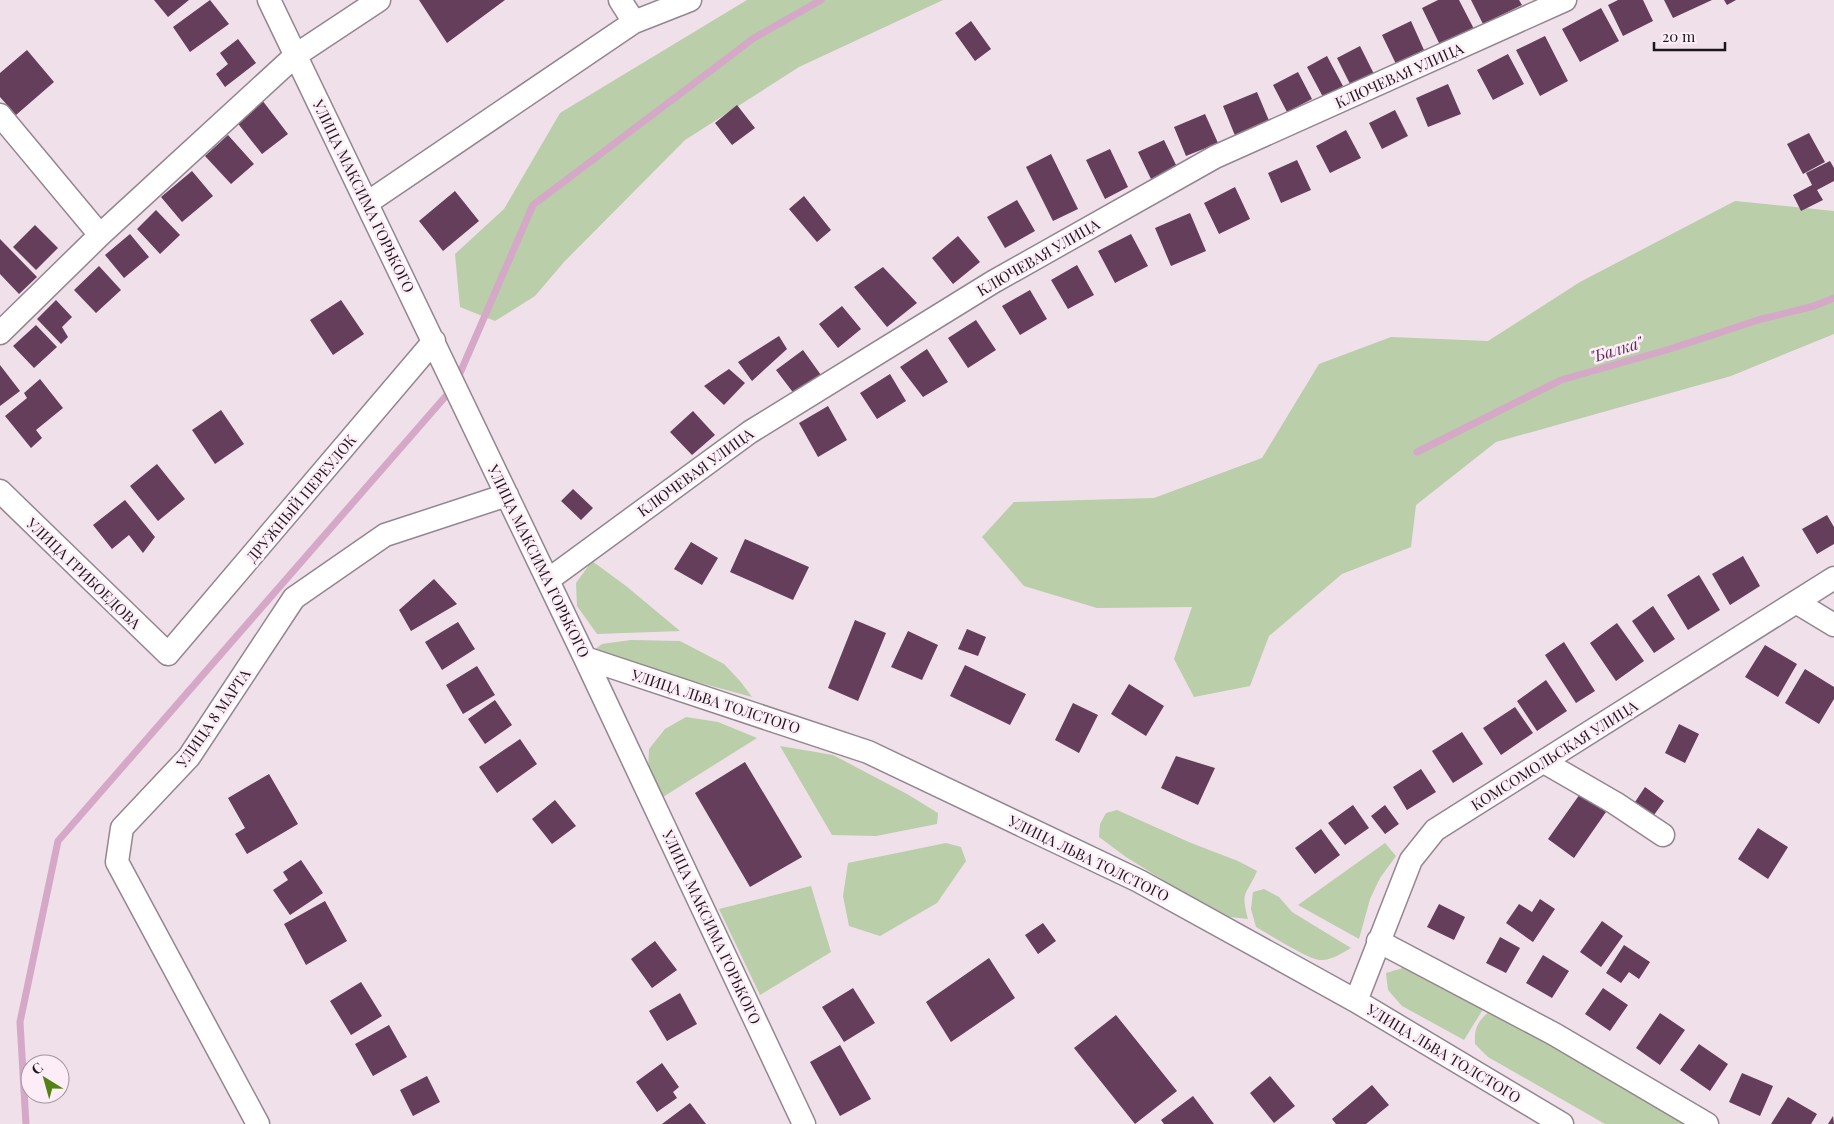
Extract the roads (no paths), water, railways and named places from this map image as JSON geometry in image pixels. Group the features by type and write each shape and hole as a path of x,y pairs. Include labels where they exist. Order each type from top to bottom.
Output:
{"street":[{"name":"УЛИЦА МАКСИМА ГОРЬКОГО","path":"269,0 586,658 804,1124"},
{"path":"0,333 100,235 296,54 379,0"},
{"path":"620,0 634,22"},
{"path":"367,203 634,22 690,0"},
{"name":"КЛЮЧЕВАЯ УЛИЦА","path":"548,580 750,432 993,282 1215,157 1565,0"},
{"path":"0,115 100,235"},
{"name":"ДРУЖНЫЙ ПЕРЕУЛОК","path":"168,654 434,341"},
{"name":"УЛИЦА ГРИБОЕДОВА","path":"0,491 168,654"},
{"name":"УЛИЦА 8 МАРТА","path":"258,1124 117,862 122,828 189,757 294,598 385,535 507,496"},
{"name":"КОМСОМОЛЬСКАЯ УЛИЦА","path":"1356,1001 1411,860 1435,830 1834,578"},
{"path":"1796,602 1834,625"},
{"name":"УЛИЦА ЛЬВА ТОЛСТОГО","path":"586,658 868,752 1139,881 1356,1001 1562,1124"},
{"path":"1544,762 1615,803 1663,835"},
{"path":"1378,941 1554,1034 1707,1124"}],"waterway":[{"path":"457,380 533,205 754,38 821,0"},
{"name":"\"Балка\"","path":"1417,452 1561,380 1670,349 1758,320 1814,306 1834,298"},
{"path":"26,1124 20,1022 58,841 452,389"}]}
